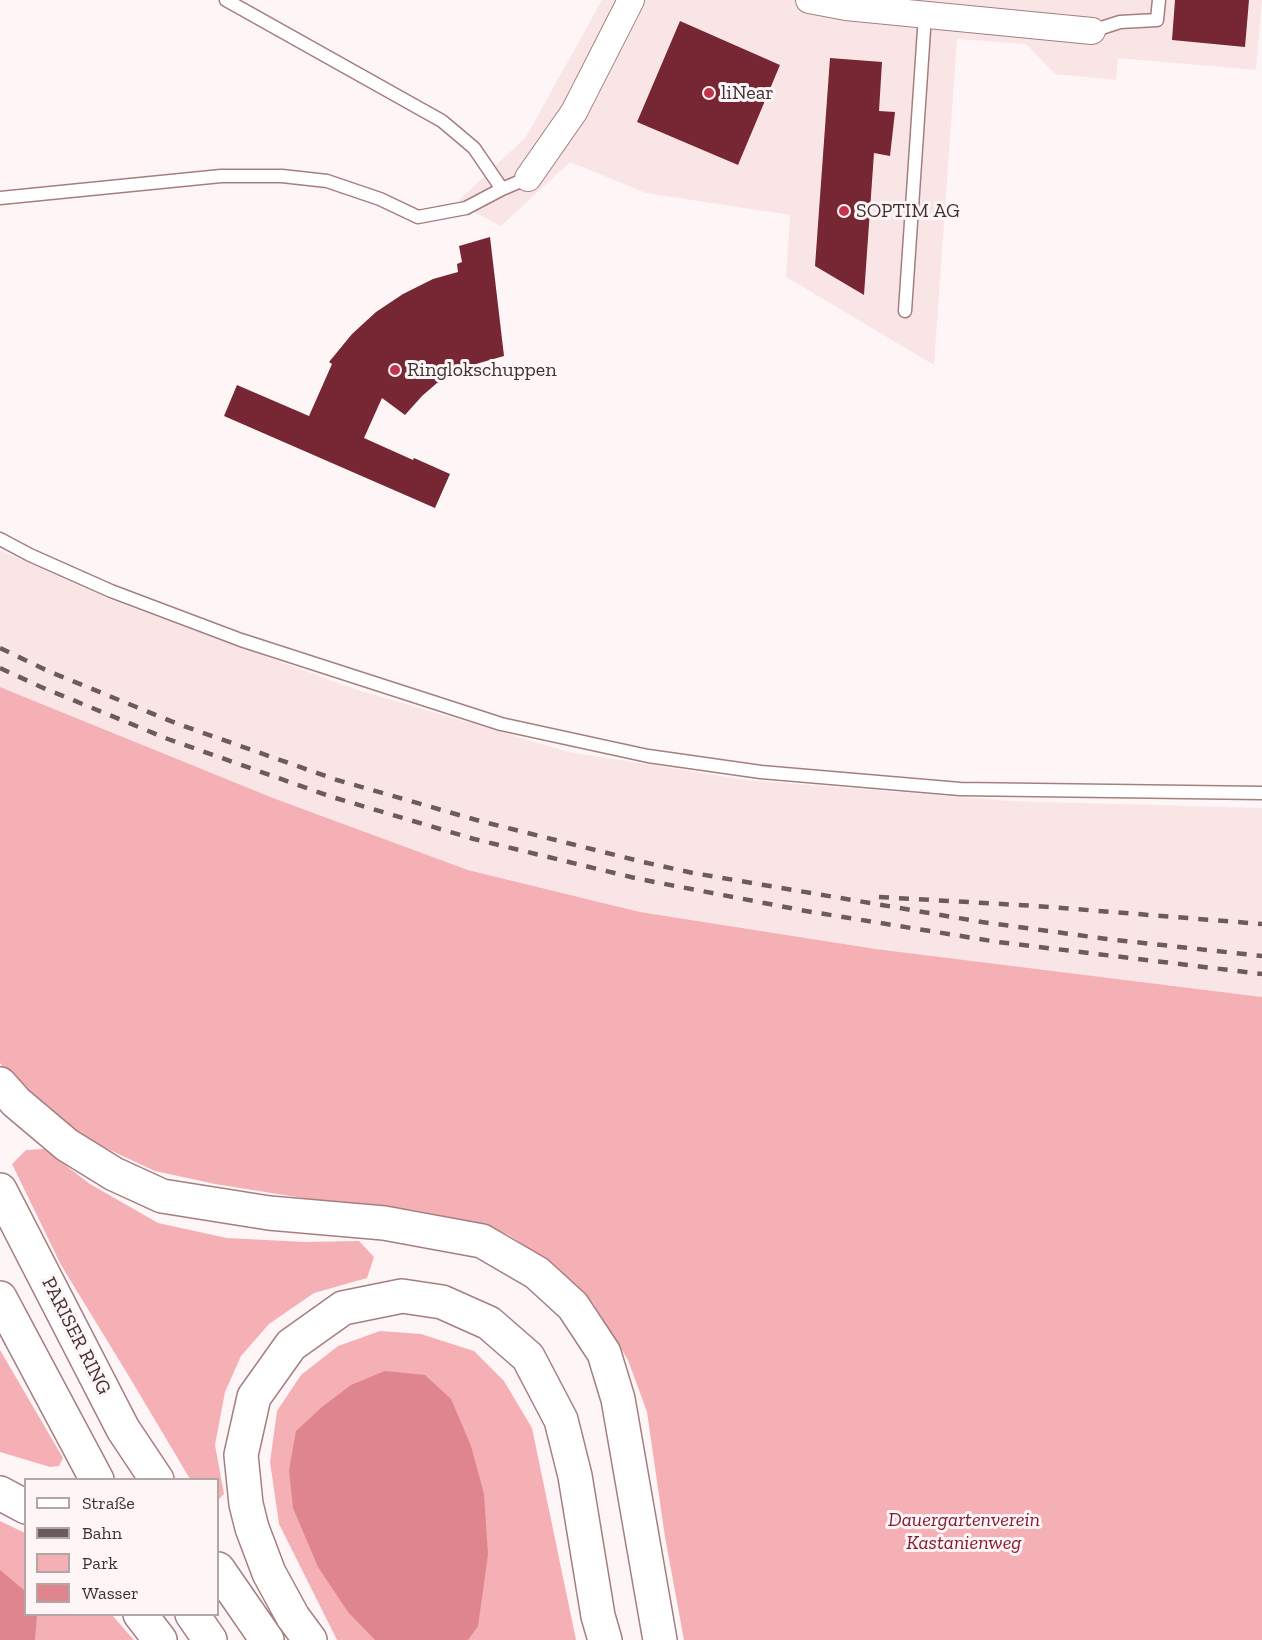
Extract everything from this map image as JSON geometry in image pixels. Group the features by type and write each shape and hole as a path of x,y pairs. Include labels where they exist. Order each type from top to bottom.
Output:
{"highway":[{"path":"0,1084 16,1102 67,1145 114,1174 162,1196 269,1213 384,1223 482,1241 537,1273 573,1306 604,1353 618,1399 660,1640"},
{"name":"PARISER RING","path":"0,1190 123,1429 156,1478"},
{"path":"310,1640 293,1617 269,1573 252,1528 246,1504 241,1455 254,1397 291,1345 343,1308 402,1296 442,1302 489,1323 528,1357 561,1420 575,1476 600,1632"},
{"path":"0,1298 96,1478"},
{"path":"0,1493 24,1506"},
{"path":"219,1570 267,1640"},
{"path":"142,1616 160,1640"},
{"path":"193,1616 210,1640"}],"street":[{"path":"528,178 574,112 631,0"},
{"path":"809,0 846,7 1092,31"}],"lane":[{"path":"226,0 442,121 474,148 502,189"},
{"path":"1092,31 1120,22 1157,20 1159,0"},
{"path":"905,311 925,15"},
{"path":"0,198 220,176 282,176 327,181 380,199 418,217 466,208 528,178"},
{"path":"0,539 111,591 241,639 501,724 648,756 761,772 960,789 1262,793"}],"shaded area":[{"path":"602,0 1262,0 1256,70 1118,58 1116,80 1055,74 1026,44 957,39 934,365 786,277 790,215 646,193 570,162 501,226 466,208 459,200 526,137"},
{"path":"0,550 111,600 358,690 569,752 747,780 1010,801 1262,808 1262,997 876,949 640,912 468,870 273,798 0,687"}],"green space":[{"name":"Dauergartenverein Kastanienweg","path":"0,687 273,798 468,870 640,912 876,949 1262,997 1262,1640 684,1640 665,1537 647,1412 628,1360 593,1303 559,1269 509,1235 479,1223 413,1210 315,1200 215,1184 155,1171 71,1132 7,1073 0,1063"},
{"path":"44,1149 90,1184 158,1223 227,1238 305,1242 359,1241 374,1257 367,1278 314,1293 269,1324 241,1356 225,1392 215,1445 224,1494 219,1499 219,1478 189,1478 61,1265 12,1164 26,1150"},
{"path":"380,1331 421,1334 474,1351 504,1381 532,1428 576,1640 337,1640 279,1524 270,1462 277,1411 301,1375 338,1346"},
{"path":"0,1350 63,1458 59,1466 50,1467 0,1452"},
{"path":"0,1521 24,1533 24,1616 113,1616 134,1640 0,1640"}],"water":[{"path":"385,1371 425,1375 451,1399 471,1446 484,1494 488,1555 478,1626 468,1640 375,1640 348,1612 318,1567 293,1508 289,1470 296,1431 351,1385"},
{"path":"0,1570 24,1590 24,1616 37,1616 35,1640 0,1640"}],"building":[{"path":"1175,0 1249,0 1245,47 1172,40"},
{"name":"liNear","path":"680,21 780,65 738,165 637,122"},
{"name":"SOPTIM AG","path":"830,58 882,62 879,111 895,112 890,156 874,153 864,295 815,266"},
{"name":"Ringlokschuppen","path":"490,237 504,356 469,366 437,383 405,415 382,398 364,438 450,474 435,508 224,416 237,385 309,416 332,364 329,362 352,334 376,312 403,294 433,279 458,272 457,264 462,262 459,246"}],"railway":[{"path":"0,648 48,671 178,724 337,780 480,821 643,862 693,873 982,922 1107,939 1262,956"},
{"path":"0,668 168,739 332,797 474,839 639,879 806,911 998,942 1262,974"},
{"path":"879,897 1037,906 1262,924"}],"place":[{"name":"liNear","path":"709,93"},
{"name":"SOPTIM AG","path":"844,211"},
{"name":"Ringlokschuppen","path":"395,370"}]}
